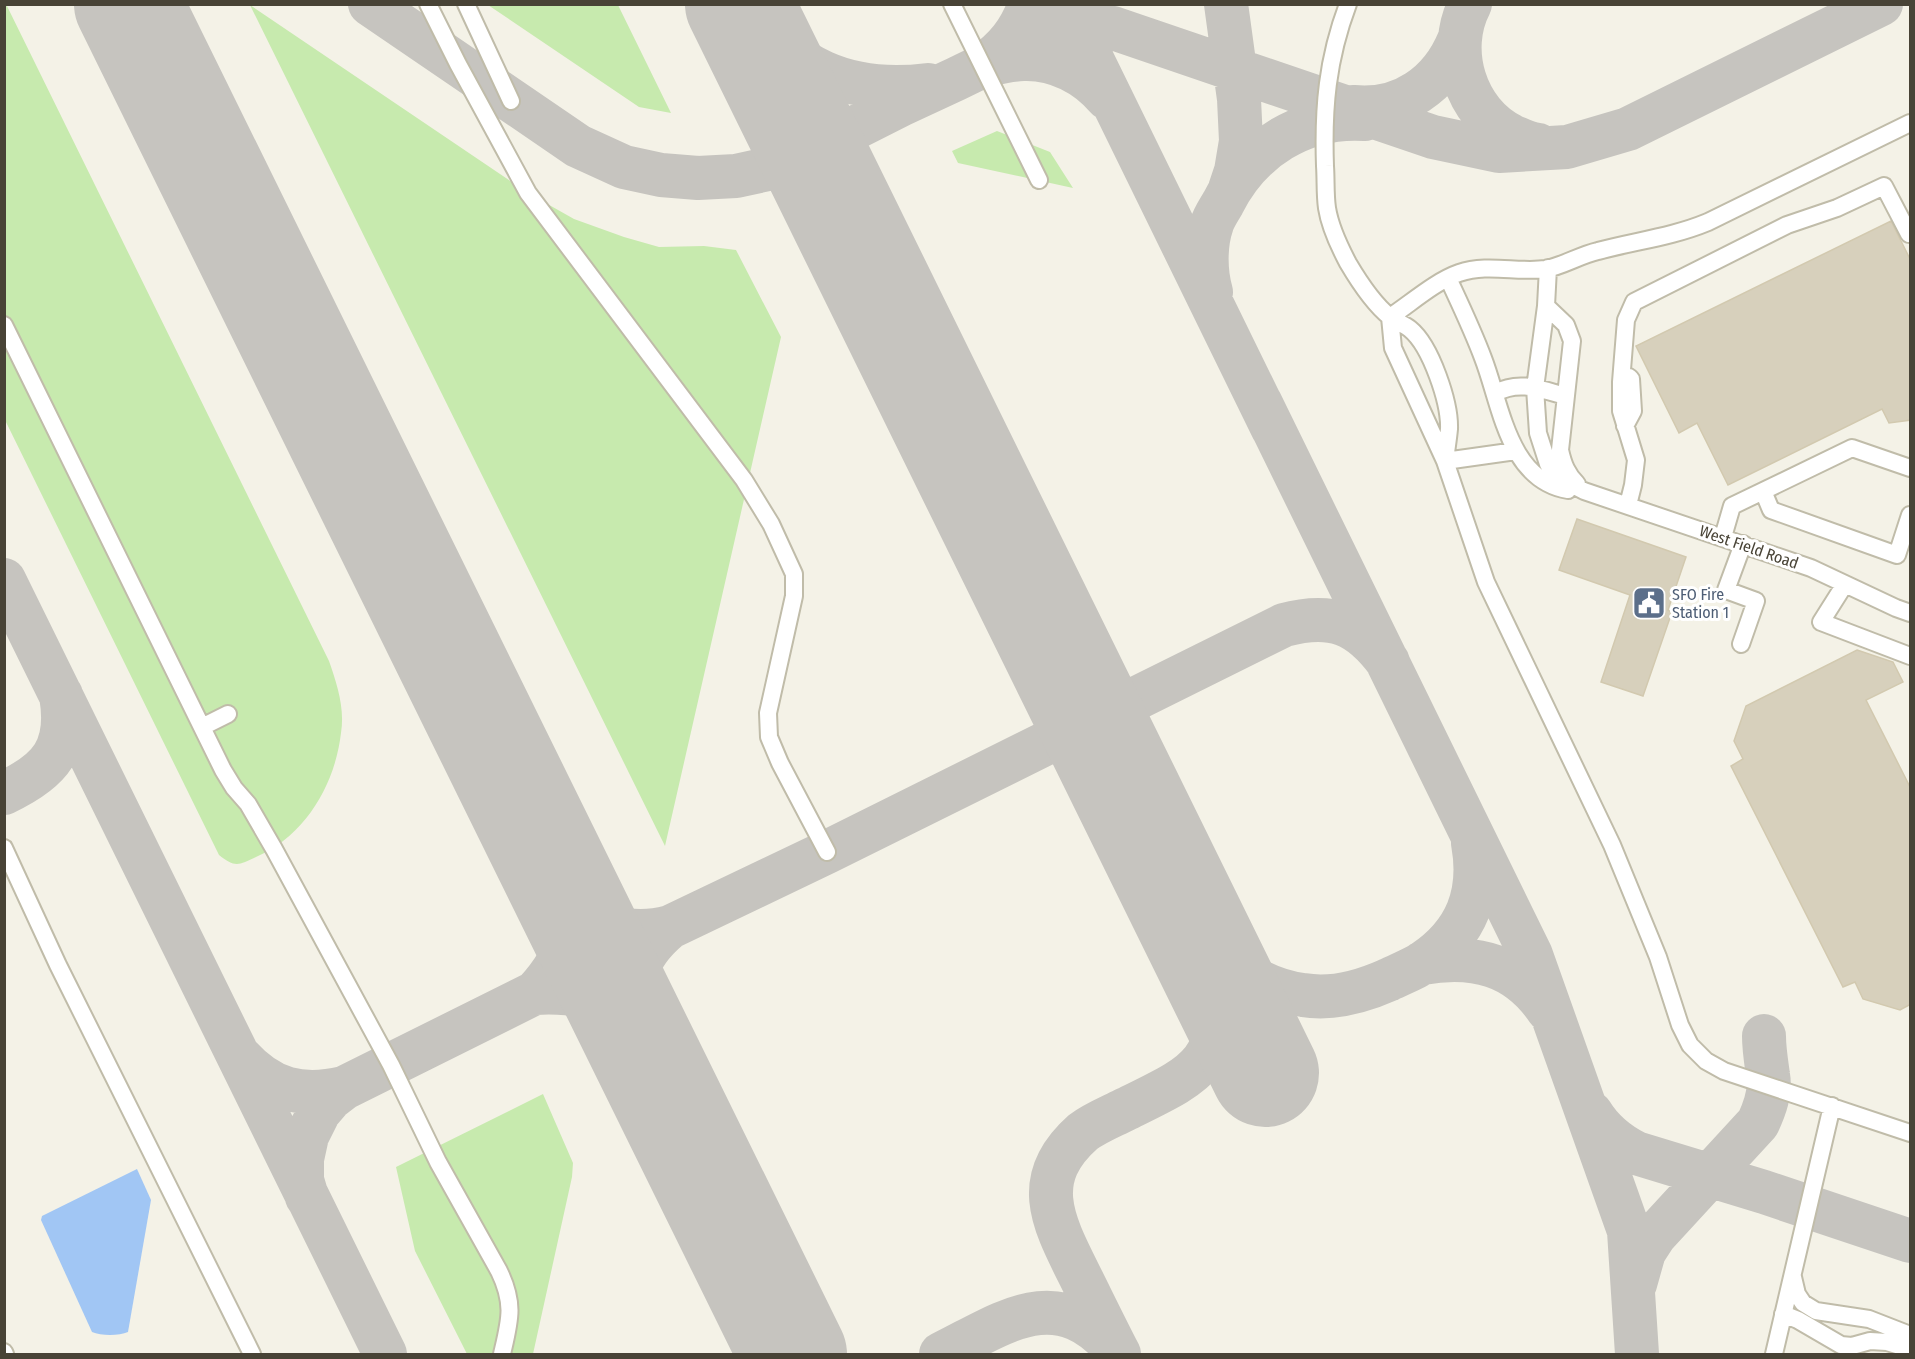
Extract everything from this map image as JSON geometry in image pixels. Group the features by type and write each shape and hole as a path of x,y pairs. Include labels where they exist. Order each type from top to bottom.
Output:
{"street":[{"path":"428,4 528,193 744,480 771,524 795,574 794,596 768,713 769,737 780,763 827,852"},
{"path":"465,4 511,101"},
{"path":"952,4 1039,180"},
{"path":"1348,4 1328,79 1325,100 1327,207 1333,231 1349,264 1368,292 1390,317 1410,329 1421,343 1434,368 1445,398 1449,428 1445,461"},
{"path":"1390,317 1448,278 1475,269 1548,268 1597,251 1692,229 1911,123"},
{"path":"1628,505 1636,460 1621,411 1622,369 1626,320 1634,302 1787,225 1837,208 1884,186 1909,234"},
{"path":"1548,268 1546,306 1534,388 1538,433 1548,464 1561,478 1584,491"},
{"path":"1448,278 1483,358 1516,451 1527,467 1545,482 1565,490 1584,491"},
{"path":"1546,306 1566,325 1572,341 1560,450 1567,472 1584,491"},
{"path":"1390,317 1394,348 1445,461 1486,582 1612,845 1658,957 1680,1025 1690,1045 1706,1061 1724,1071 1911,1133"},
{"path":"4,324 223,770 234,788 248,804 274,849 391,1065 438,1162 500,1270 508,1289 510,1306 510,1323 502,1354"},
{"path":"1496,393 1515,386 1565,396"},
{"path":"1723,537 1732,506 1852,448 1911,468"},
{"path":"1445,461 1516,451"},
{"name":"West Field Road","path":"1584,491 1811,568 1911,613"},
{"path":"1763,491 1772,510 1897,555 1911,515"},
{"path":"1741,644 1756,601 1726,591 1743,544"},
{"path":"1845,584 1821,622 1911,656"},
{"path":"202,727 228,714"},
{"path":"4,848 58,965 252,1354"},
{"path":"1774,1354 1832,1106"},
{"path":"1792,1273 1797,1294 1803,1303 1816,1311 1869,1319 1911,1335"},
{"path":"1783,1314 1841,1345 1852,1346 1870,1341 1911,1349"}],"green space":[{"path":"6,4 329,661 337,687 342,714 338,752 315,807 289,836 273,848 241,863 229,862 219,855 5,420 4,5"},
{"path":"250,5 528,193 574,219 659,247 704,246 736,250 781,337 665,846"},
{"path":"488,5 618,5 671,113 639,107"},
{"path":"997,131 1050,152 1073,188 958,163 952,151"},
{"path":"543,1094 573,1163 572,1177 533,1354 467,1354 415,1251 396,1167"}],"water":[{"path":"137,1169 151,1200 128,1332 105,1335 92,1332 41,1220 42,1216"}],"building":[{"path":"1891,221 1911,261 1911,420 1889,423 1882,409 1728,485 1697,423 1679,433 1636,346"},
{"name":"SFO Fire Station 1","path":"1577,519 1686,557 1668,610 1672,612 1643,696 1601,682 1630,595 1559,570"},
{"path":"1857,650 1893,662 1903,682 1866,700 1911,789 1911,1004 1900,1010 1863,999 1855,982 1843,987 1731,766 1743,759 1734,741 1746,706"}],"taxiway":[{"path":"370,4 578,146 624,167 661,175 698,178 736,176 768,169 1079,19"},
{"path":"743,4 781,45 802,61 824,73 872,86 928,85"},
{"path":"1030,4 1022,23 1011,39 982,66 1019,59 1048,61 1080,75 1107,98"},
{"path":"1065,4 1273,429"},
{"path":"1226,4 1239,99 1241,141 1236,171 1230,189"},
{"path":"1470,4 1463,22 1460,60 1464,79 1472,96 1482,112 1496,126 1512,136 1538,145"},
{"path":"1051,32 1082,27 1113,28 1433,137 1499,151 1567,147 1628,129 1881,4"},
{"path":"1353,107 1388,105 1418,92 1442,70 1459,40"},
{"path":"1211,292 1207,258 1208,240 1213,221 1234,184 1248,167 1281,139 1300,130 1342,119 1365,119"},
{"path":"1260,402 1531,955 1629,1231 1637,1354"},
{"path":"4,580 385,1354"},
{"path":"307,1197 302,1180 302,1159 307,1136 319,1112 331,1098 344,1088 599,961 827,852 1284,625 1316,620 1343,624 1366,638 1388,662"},
{"path":"4,793 34,776 54,756 63,730 61,695"},
{"path":"1193,926 1229,961 1270,986 1286,992 1314,996 1336,996 1357,991 1420,965 1439,951 1451,938 1461,925 1473,895 1475,879 1473,843"},
{"path":"556,874 579,904 610,926 633,931 670,927 646,952 635,978 633,1007 638,1040 605,1007 594,1001 569,994 535,993 557,963 566,937 565,909 556,874"},
{"path":"1422,963 1459,960 1493,966 1523,982 1548,1010"},
{"path":"1119,1354 1060,1235 1051,1200 1052,1183 1057,1166 1067,1149 1083,1132 1170,1086 1188,1075 1201,1063 1210,1048 1216,1029 1217,976"},
{"path":"1635,1284 1644,1252 1655,1235 1758,1123 1769,1088 1764,1036"},
{"path":"240,1057 263,1077 287,1089 314,1092 344,1088"},
{"path":"1591,1113 1611,1136 1636,1153 1764,1192 1910,1241"},
{"path":"941,1354 1007,1321 1028,1315 1049,1313 1070,1316 1091,1327 1113,1347"},
{"path":"782,1332 800,1354"}],"runway":[{"path":"128,4 793,1354"},
{"path":"739,4 1265,1073"}],"place":[{"name":"SFO Fire Station 1","path":"1649,603"}]}
